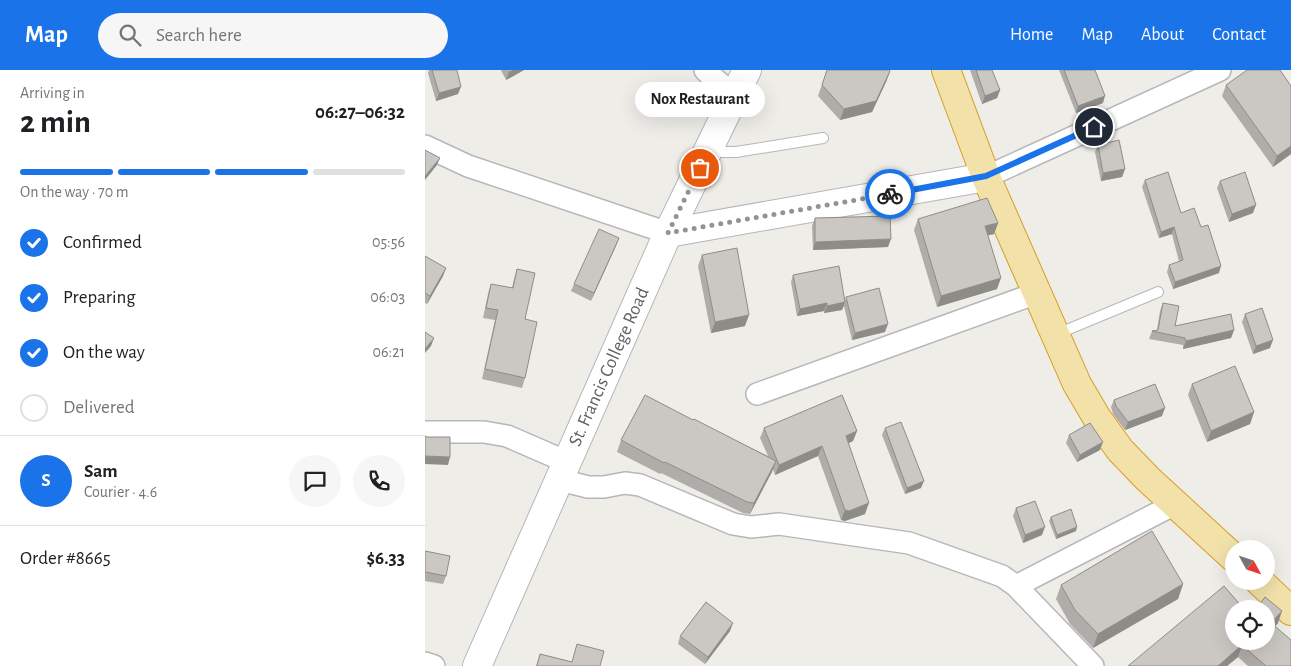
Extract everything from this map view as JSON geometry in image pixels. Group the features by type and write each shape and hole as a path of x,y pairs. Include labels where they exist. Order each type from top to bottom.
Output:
{"highway":[{"path":"945,70 986,176 1077,384 1097,418 1120,450 1148,479 1225,550"},
{"path":"1269,590 1291,611"}],"main road":[{"name":"St. Francis College Road","path":"477,666 668,233 747,70"},
{"path":"668,233 986,176"}],"street":[{"path":"705,70 735,96"},
{"path":"986,176 1220,70"},
{"path":"425,146 467,166 668,233"},
{"path":"757,394 1037,293"},
{"path":"425,432 484,432 507,436 588,487 625,484 640,485 733,524 751,527 779,524 909,543 1002,576 1015,586 1093,666"},
{"path":"1015,586 1175,504"},
{"path":"425,664 434,666"}],"lane":[{"path":"708,152 736,152 823,138"},
{"path":"1055,335 1158,292"}],"building":[{"path":"432,70 457,70 461,87 439,93"},
{"path":"827,70 890,71 876,101 844,109 822,85"},
{"path":"976,70 992,70 1000,90 985,96"},
{"path":"1064,70 1095,70 1105,96 1078,106"},
{"path":"1247,70 1280,70 1291,86 1291,146 1277,156 1226,85"},
{"path":"1119,140 1125,169 1103,173 1098,145"},
{"path":"425,150 440,158 425,176"},
{"path":"1168,172 1181,213 1194,208 1201,227 1208,225 1221,266 1175,282 1169,265 1183,260 1174,227 1161,232 1145,180"},
{"path":"1245,172 1256,205 1232,214 1220,181"},
{"path":"987,198 998,223 985,226 1001,278 941,296 918,219"},
{"path":"890,216 891,239 815,242 815,218"},
{"path":"599,229 619,238 594,293 574,284"},
{"path":"737,248 749,315 715,322 702,255"},
{"path":"425,256 446,268 430,296 425,293"},
{"path":"839,266 845,302 827,306 827,303 800,309 793,275"},
{"path":"517,269 535,273 525,319 537,322 525,378 485,369 498,310 486,308 491,284 513,288"},
{"path":"879,288 888,324 855,333 846,297"},
{"path":"1163,303 1179,306 1175,326 1231,314 1234,330 1186,341 1185,338 1152,331 1158,330"},
{"path":"1262,308 1273,340 1256,346 1245,314"},
{"path":"425,332 434,338 425,349"},
{"path":"1235,366 1254,412 1211,431 1192,384"},
{"path":"1155,384 1165,408 1128,422 1116,406 1114,400"},
{"path":"645,395 776,461 754,503 747,502 664,463 621,440"},
{"path":"842,395 857,431 846,436 869,503 849,511 845,510 822,446 779,465 764,428"},
{"path":"901,422 924,481 907,488 885,428"},
{"path":"1090,423 1103,442 1080,455 1069,435"},
{"path":"425,436 450,437 450,457 425,456"},
{"path":"1035,501 1045,527 1025,535 1016,508"},
{"path":"1071,509 1077,527 1057,535 1051,517"},
{"path":"1152,531 1183,584 1098,634 1075,610 1061,585"},
{"path":"425,551 450,556 446,576 425,572"},
{"path":"1224,586 1225,590 1227,590 1236,600 1225,600 1225,650 1236,650 1218,666 1128,666"},
{"path":"706,602 733,623 708,657 680,636"},
{"path":"1275,605 1282,611 1275,619"},
{"path":"1275,626 1291,640 1291,666 1266,666 1248,650 1275,650"},
{"path":"577,644 604,651 600,666 537,666 540,654 572,662"}],"way so far":[{"path":"700,168 668,233 890,194"}],"place":[{"name":"Nox Restaurant","path":"700,168"}],"route":[{"path":"890,194 986,176 1094,127"}]}
